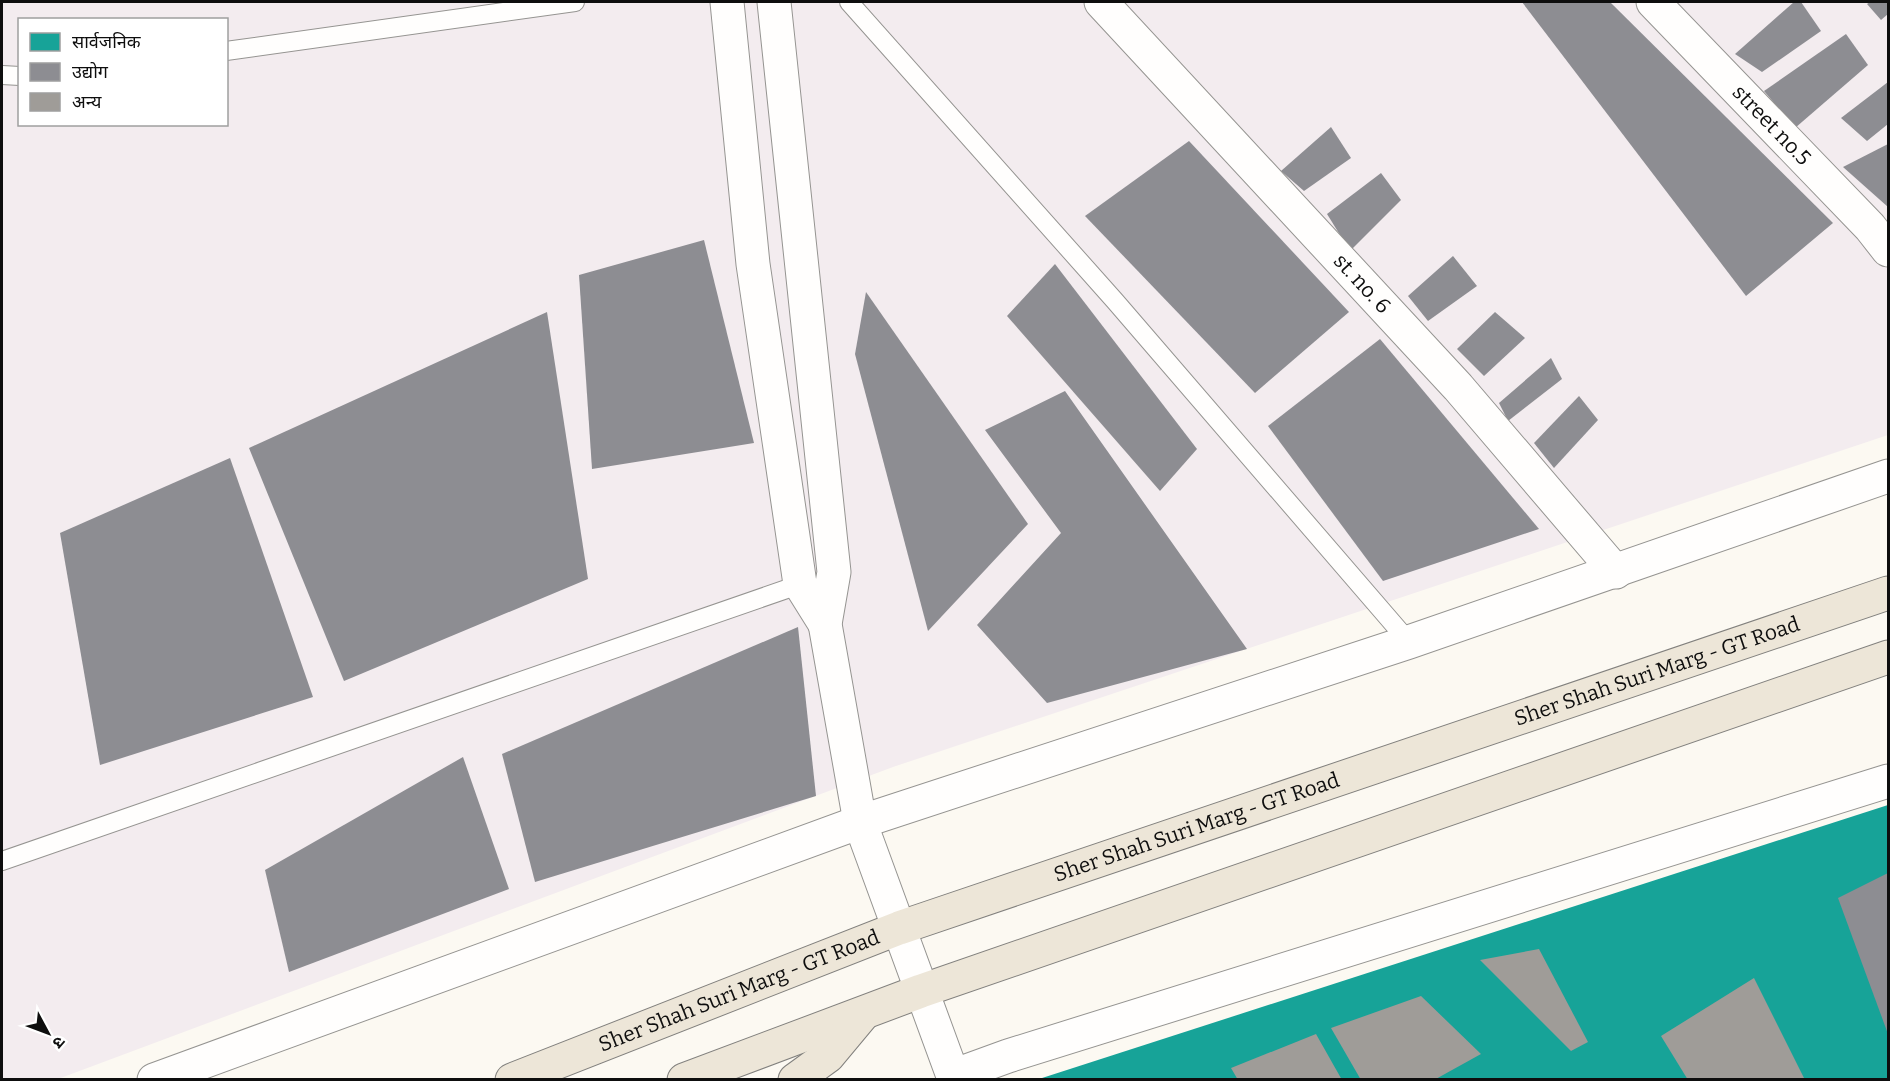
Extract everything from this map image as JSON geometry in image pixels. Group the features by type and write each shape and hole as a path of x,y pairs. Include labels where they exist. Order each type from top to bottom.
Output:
{"main road":[{"name":"Sher Shah Suri Marg - GT Road","path":"512,1080 899,928 1888,593"},
{"path":"684,1080 921,991 1888,657"},
{"path":"795,1080 828,1056 865,1012"}],"street":[{"path":"727,2 753,264 800,584 825,624"},
{"path":"774,2 834,572 825,624 860,822 921,991 949,1078 1019,1052 1888,781"},
{"name":"st. no. 6","path":"1101,2 1458,387 1616,572"},
{"name":"street no.5","path":"1653,2 1845,201 1888,250"},
{"path":"154,1080 860,822 1616,572 1888,476"}],"lane":[{"path":"228,51 575,2"},
{"path":"849,2 1115,301 1408,642"},
{"path":"2,75 18,76"},
{"path":"2,861 834,572"}],"shaded area":[{"path":"2,2 1888,2 1888,435 893,767 58,1079 2,1080"}],"building: सार्वजनिक":[{"path":"1888,805 1888,1080 1039,1080 1039,1079"}],"building: उद्योग":[{"path":"1522,2 1610,2 1833,223 1746,296"},
{"path":"1794,2 1801,2 1821,31 1762,72 1735,54"},
{"path":"1888,2 1888,14 1881,20 1867,4"},
{"path":"1846,34 1868,65 1795,128 1764,91"},
{"path":"1888,82 1888,124 1867,141 1841,118"},
{"path":"1331,127 1351,158 1304,191 1281,171"},
{"path":"1189,141 1349,312 1255,393 1085,216"},
{"path":"1888,144 1888,207 1843,167"},
{"path":"1381,173 1401,200 1350,251 1327,214"},
{"path":"704,240 754,443 592,469 579,275"},
{"path":"1453,256 1477,286 1428,321 1408,296"},
{"path":"1055,264 1197,449 1160,491 1007,316"},
{"path":"866,292 1028,524 928,631 855,354"},
{"path":"547,312 588,579 344,681 249,448"},
{"path":"1495,312 1525,338 1484,376 1457,349"},
{"path":"1380,339 1539,529 1383,581 1268,426"},
{"path":"1551,358 1562,379 1508,421 1499,403"},
{"path":"1065,391 1247,649 1047,703 977,625 1061,533 985,430"},
{"path":"1579,396 1598,420 1554,468 1534,443"},
{"path":"230,458 313,697 100,765 60,533"},
{"path":"798,627 816,796 535,882 502,754"},
{"path":"463,757 509,889 289,972 265,870"},
{"path":"1888,873 1888,1034 1838,898"}],"building: अन्य":[{"path":"1539,949 1588,1042 1571,1051 1480,960"},
{"path":"1754,978 1805,1080 1688,1080 1661,1036"},
{"path":"1421,996 1481,1054 1434,1080 1361,1080 1331,1028"},
{"path":"1316,1034 1342,1080 1238,1080 1231,1068"}]}
